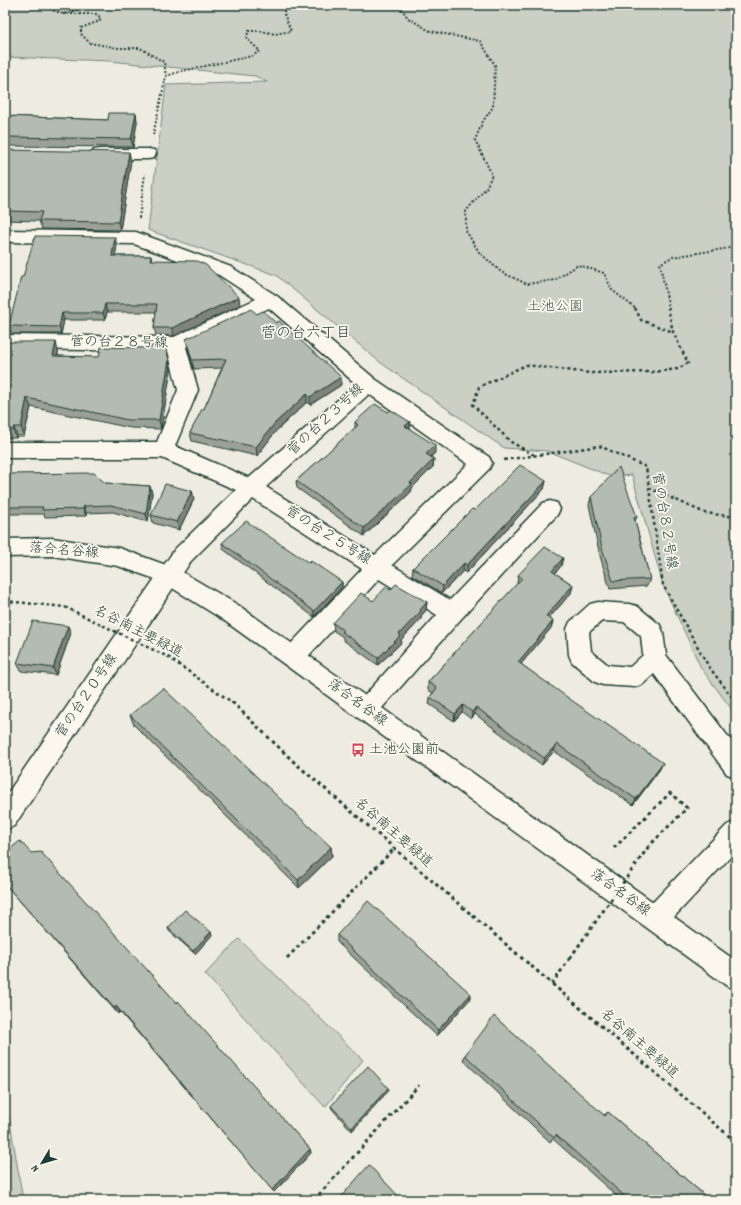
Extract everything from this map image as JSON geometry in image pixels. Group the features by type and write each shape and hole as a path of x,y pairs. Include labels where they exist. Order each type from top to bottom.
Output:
{"street":[{"path":"85,153 148,154"},
{"path":"5,255 7,236"},
{"name":"菅の台２３号線","path":"7,236 136,238 225,271 271,300 368,384 251,488 183,555 169,575"},
{"name":"菅の台２８号線","path":"5,342 176,344 271,300"},
{"path":"164,450 188,390 176,344"},
{"path":"368,384 482,463"},
{"name":"菅の台２５号線","path":"5,450 164,450 251,488 378,567 482,463"},
{"path":"366,710 452,612 550,509"},
{"name":"落合名谷線","path":"5,548 52,547 85,551 119,557 169,575 230,612 736,977"},
{"path":"293,657 378,567 452,612"},
{"name":"菅の台２０号線","path":"5,818 169,575"},
{"path":"655,658 736,766"},
{"path":"655,918 736,833"}],"path":[{"path":"48,5 50,9 63,14 96,14 99,16 100,21 81,28 81,34 90,43 119,48 140,48 164,62 166,76 148,154 136,238"},
{"path":"63,14 93,6 125,7 136,5"},
{"path":"166,76 182,71 252,56 260,51 247,39 248,31 261,31 275,34 291,31 284,14 284,5"},
{"path":"399,5 408,18 430,31 480,41 495,65 493,107 483,121 475,140 482,158 492,175 486,188 466,212 466,231 479,252 501,272 526,284 555,280 578,265 604,273 612,290 636,308 641,320 673,332"},
{"path":"534,456 511,442 473,405 479,387 526,365 590,373 653,372 678,369 688,362 673,332 660,264 672,257 736,247"},
{"name":"菅の台８２号線","path":"482,463 600,446 646,467 663,585 709,667 736,702"},
{"path":"648,488 705,513 736,517"},
{"name":"名谷南主要緑道","path":"5,601 65,607 168,657 231,701 295,763 736,1142"},
{"path":"552,984 649,846 687,808 670,793 614,848"},
{"path":"287,958 394,848"},
{"path":"314,1200 419,1085"}],"green space":[{"name":"土池公園","path":"5,5 736,5 736,715 701,668 663,585 632,475 612,477 547,451 504,448 381,363 276,275 148,230 166,85 267,82 255,76 110,61 5,57"},
{"path":"239,939 363,1060 325,1107 205,974"},
{"path":"5,1115 9,1116 23,1200 5,1200"}],"building":[{"path":"109,113 136,113 131,139 5,137 5,116 108,120"},
{"path":"5,150 129,152 118,222 39,221 42,212 5,211"},
{"path":"35,236 115,237 112,256 151,256 150,260 197,261 206,265 239,297 172,328 154,328 157,304 105,304 103,313 62,313 59,327 9,326 21,277 23,277"},
{"path":"251,309 257,314 263,311 276,323 279,321 341,377 310,397 307,394 275,423 256,447 190,433 202,409 204,409 226,359 192,360 186,339"},
{"path":"5,342 56,342 53,356 99,357 101,347 147,348 152,347 153,344 165,344 169,360 159,420 128,420 27,398 21,427 14,427 13,430 5,429"},
{"path":"375,404 388,412 391,410 410,422 405,426 435,445 426,454 434,459 410,483 412,484 364,528 296,481 358,425 355,422"},
{"path":"520,465 546,481 467,565 464,563 443,586 413,568 472,509 475,510"},
{"path":"619,467 637,517 634,517 650,579 613,581 602,548 591,497"},
{"path":"94,473 105,483 150,486 146,514 111,505 84,506 83,509 42,510 43,507 5,507 5,474"},
{"path":"165,484 192,491 177,522 151,515"},
{"path":"246,521 309,563 311,561 342,582 314,611 222,543"},
{"path":"545,547 563,558 552,571 573,585 546,616 553,621 518,662 663,763 636,799 557,744 544,758 476,707 472,712 463,705 455,714 430,697 437,688 428,682 522,578 518,575"},
{"path":"396,584 427,602 420,610 421,611 399,634 401,635 378,658 342,632 344,631 333,623 361,593 373,601 386,587 390,590"},
{"path":"33,621 68,626 53,668 17,663"},
{"path":"163,688 331,847 298,880 130,715"},
{"path":"20,841 31,853 41,852 177,1003 178,1001 310,1149 272,1190 116,1006 114,1008 5,884 5,853"},
{"path":"368,901 471,994 438,1030 337,935"},
{"path":"185,910 211,932 193,951 168,928"},
{"path":"494,1016 605,1116 608,1112 710,1200 629,1200 556,1135 554,1138 465,1055"},
{"path":"368,1066 388,1088 352,1128 331,1106"},
{"path":"369,1165 402,1200 338,1200"}],"place":[{"name":"土池公園前","path":"358,750"}],"district":[{"name":"菅の台六丁目","path":"306,334"}]}
